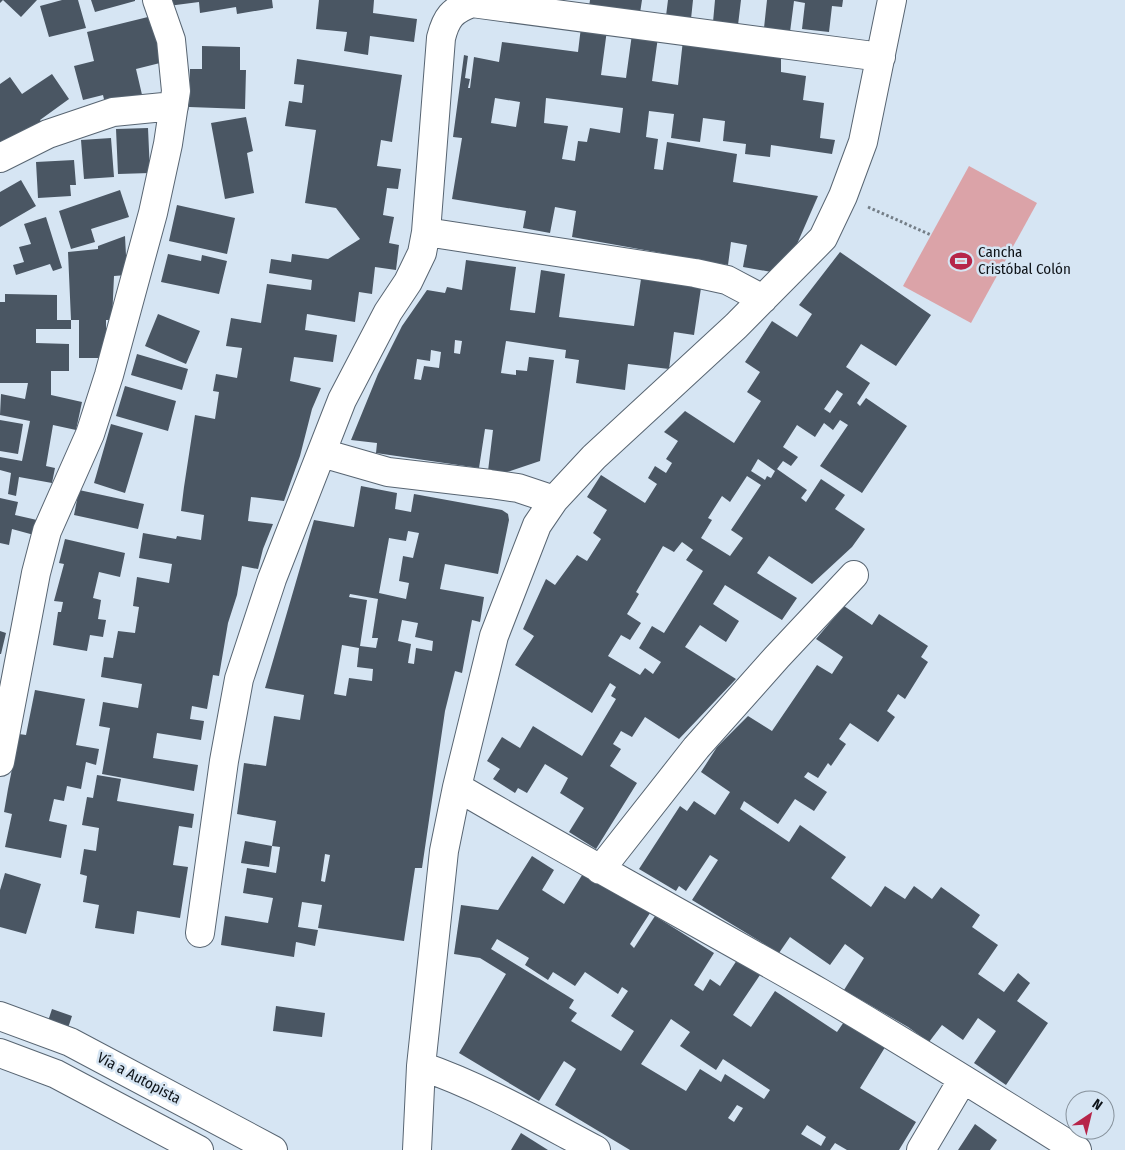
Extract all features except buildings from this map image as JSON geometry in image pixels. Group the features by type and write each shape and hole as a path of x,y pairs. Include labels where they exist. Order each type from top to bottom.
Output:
{"main road":[{"path":"0,762 36,573 47,531 90,434 109,376 168,144 176,91 171,40 157,0"},
{"path":"417,1150 421,1066 444,851 457,787 494,636 537,525 554,500 594,457 736,326 823,238 843,196 862,142 892,0"},
{"path":"200,933 224,761 239,678 272,579 342,400 388,312 408,282 422,253 426,232 440,38 444,27 457,8 472,3 492,5 881,57"},
{"path":"0,158 48,134 113,112 174,106"},
{"path":"426,232 695,273 727,280 763,299"},
{"path":"322,453 388,472 518,488 554,500"},
{"path":"600,870 696,748 777,657 854,575"},
{"path":"457,787 600,870 817,991 1077,1150"},
{"name":"Vía a Autopista","path":"0,1016 70,1042 273,1150"},
{"path":"0,1053 56,1074 199,1150"},
{"path":"421,1066 452,1077 500,1099 596,1150"},
{"path":"921,1150 963,1079"}],"path":[{"path":"843,196 931,235"}],"shaded area":[{"name":"Cancha Cristóbal Colón","path":"969,166 1037,203 971,323 903,286"}],"place":[{"name":"Cancha Cristóbal Colón","path":"961,261"}]}
